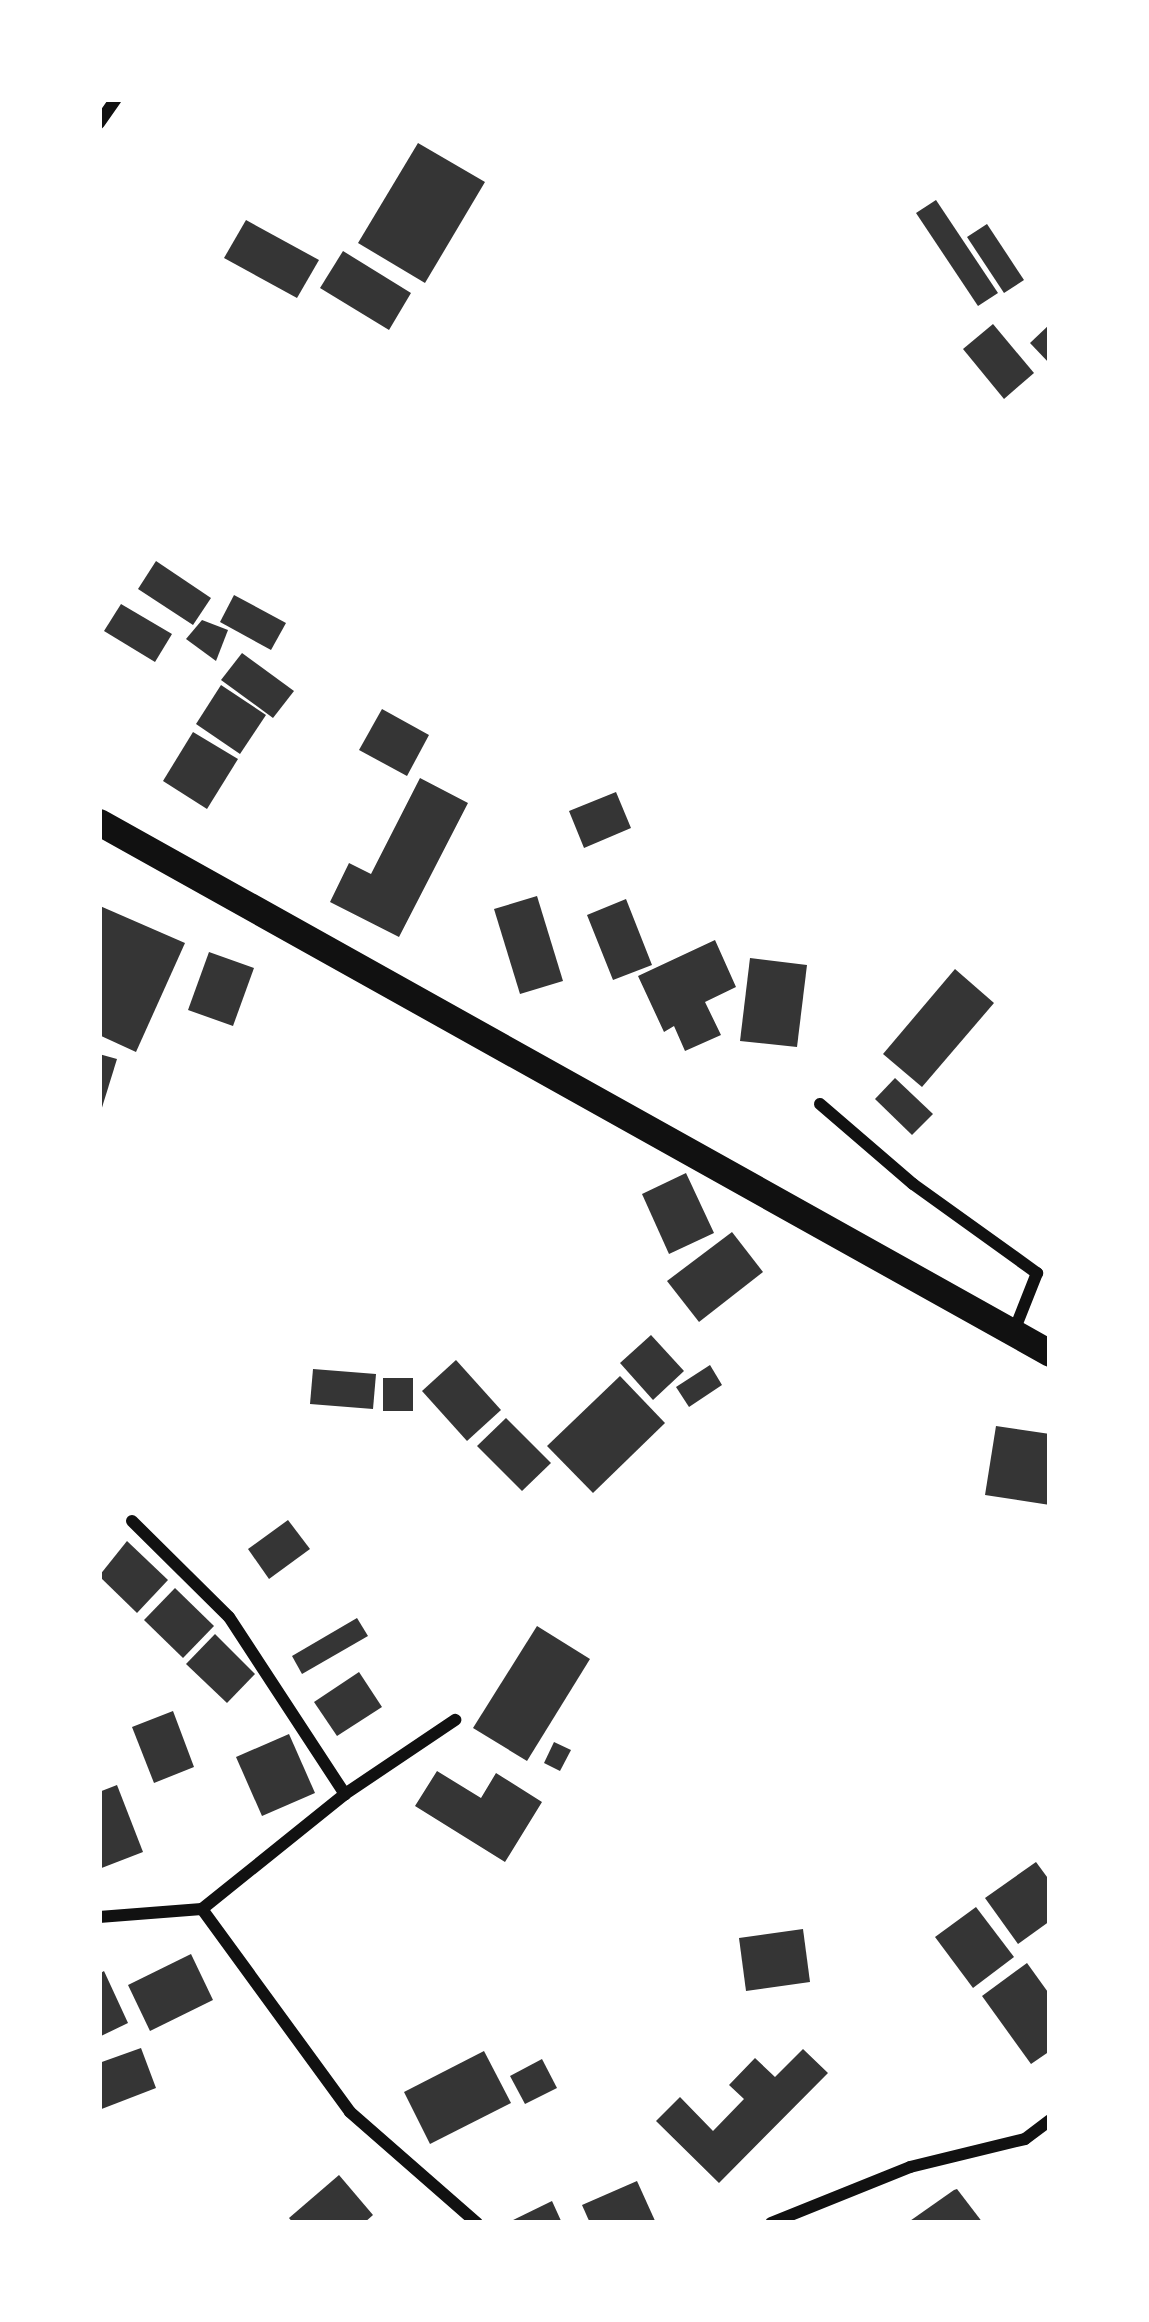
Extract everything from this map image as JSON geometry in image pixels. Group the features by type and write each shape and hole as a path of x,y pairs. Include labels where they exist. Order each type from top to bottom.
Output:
{"main road":[{"path":"99,822 1050,1353"}],"street":[{"path":"99,123 116,99"},
{"path":"820,1104 913,1184 1037,1273 1014,1331"},
{"path":"132,1521 229,1617 345,1794"},
{"path":"99,1917 202,1909 345,1794 455,1720"},
{"path":"202,1909 350,2112 477,2223"},
{"path":"771,2223 910,2167 1025,2139 1050,2120"}],"building":[{"path":"418,143 485,182 425,283 358,243"},
{"path":"936,200 998,293 978,306 916,213"},
{"path":"246,220 319,260 297,298 224,258"},
{"path":"987,224 1024,280 1004,293 967,237"},
{"path":"343,251 411,293 389,330 320,288"},
{"path":"993,324 1034,373 1004,399 963,349"},
{"path":"1050,324 1050,364 1030,343"},
{"path":"156,561 211,598 193,625 138,589"},
{"path":"234,595 286,623 271,650 220,622"},
{"path":"121,604 172,634 155,662 104,631"},
{"path":"202,620 228,630 216,661 186,639"},
{"path":"242,653 294,691 273,718 221,680"},
{"path":"221,685 266,715 240,754 196,724"},
{"path":"382,709 429,735 407,776 359,750"},
{"path":"193,732 238,759 207,809 163,781"},
{"path":"420,778 468,803 399,937 330,902 349,863 371,874"},
{"path":"616,792 631,828 584,848 569,811"},
{"path":"537,896 563,981 520,994 494,909"},
{"path":"626,899 652,965 613,980 587,915"},
{"path":"100,906 185,943 136,1052 99,1035"},
{"path":"715,940 736,987 705,1002 721,1035 685,1051 674,1026 664,1032 638,976"},
{"path":"209,952 254,968 233,1026 188,1010"},
{"path":"750,958 807,965 797,1047 740,1041"},
{"path":"955,969 994,1003 922,1087 883,1054"},
{"path":"99,1054 117,1059 100,1114 99,1114"},
{"path":"895,1078 933,1114 912,1135 875,1099"},
{"path":"686,1173 714,1233 669,1254 642,1194"},
{"path":"732,1232 763,1272 699,1322 667,1281"},
{"path":"651,1335 684,1371 653,1400 620,1363"},
{"path":"456,1360 501,1410 467,1441 422,1391"},
{"path":"710,1365 722,1385 689,1407 676,1387"},
{"path":"313,1369 376,1374 373,1409 310,1404"},
{"path":"620,1376 665,1423 593,1493 547,1446"},
{"path":"383,1378 413,1378 413,1411 383,1411"},
{"path":"506,1418 551,1463 522,1491 477,1446"},
{"path":"996,1426 1050,1434 1050,1505 985,1495"},
{"path":"288,1520 310,1549 269,1579 248,1549"},
{"path":"127,1541 168,1580 137,1613 99,1576"},
{"path":"175,1588 214,1626 183,1658 144,1620"},
{"path":"357,1618 368,1636 302,1674 292,1656"},
{"path":"537,1626 590,1659 527,1761 473,1728"},
{"path":"215,1634 255,1674 227,1703 186,1664"},
{"path":"359,1672 382,1707 337,1736 314,1702"},
{"path":"173,1711 194,1767 154,1783 132,1727"},
{"path":"289,1734 315,1793 262,1816 236,1757"},
{"path":"554,1742 571,1750 560,1771 544,1763"},
{"path":"437,1771 481,1798 496,1773 542,1802 505,1862 415,1806"},
{"path":"117,1785 143,1852 99,1869 99,1792"},
{"path":"1036,1862 1050,1881 1050,1921 1018,1944 985,1898"},
{"path":"976,1907 1014,1957 973,1988 935,1937"},
{"path":"803,1929 810,1982 746,1991 739,1938"},
{"path":"191,1954 213,2000 150,2031 128,1985"},
{"path":"1027,1963 1050,1995 1050,2051 1031,2064 982,1996"},
{"path":"104,1971 128,2023 99,2037 99,1974"},
{"path":"141,2048 156,2088 99,2110 99,2063"},
{"path":"803,2049 828,2073 719,2183 656,2121 680,2097 713,2131 744,2099 729,2085 755,2058 775,2077"},
{"path":"484,2051 511,2103 430,2144 404,2092"},
{"path":"542,2059 557,2088 525,2104 510,2076"},
{"path":"339,2175 373,2215 364,2223 293,2223 289,2218"},
{"path":"637,2181 656,2223 590,2223 582,2205"},
{"path":"954,2190 983,2223 907,2223"},
{"path":"552,2201 562,2223 507,2223"}]}
